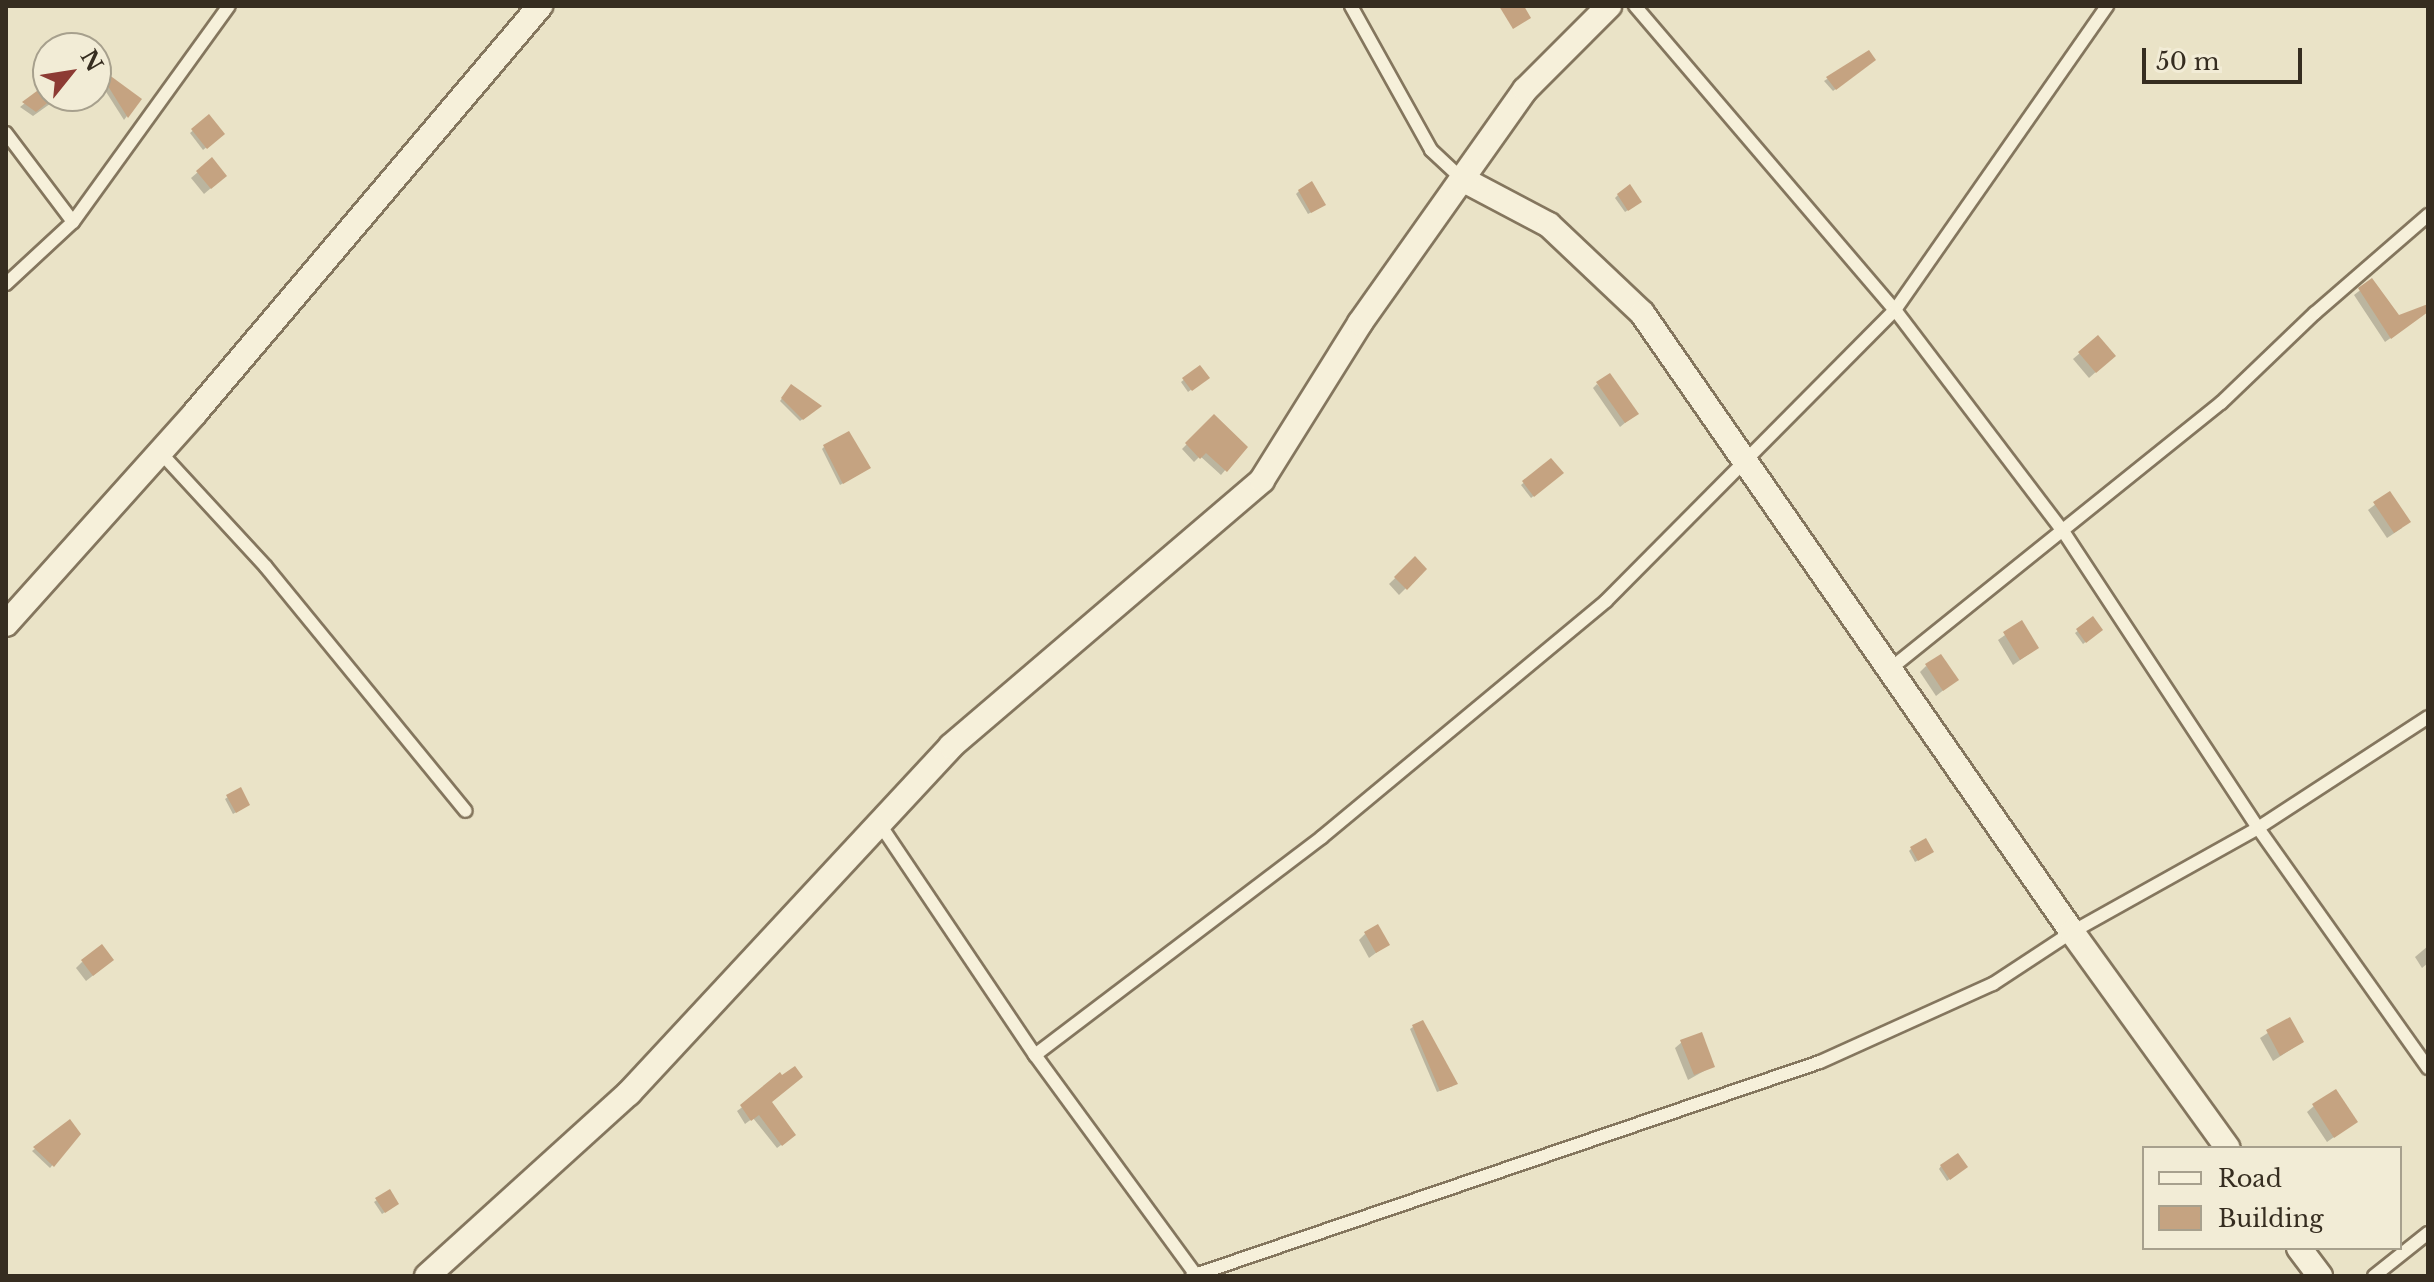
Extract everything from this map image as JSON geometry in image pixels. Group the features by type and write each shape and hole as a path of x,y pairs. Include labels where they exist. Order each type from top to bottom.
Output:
{"street":[{"path":"6,624 160,452 540,6"},
{"path":"427,1276 629,1093 951,746 1262,480 1360,323 1525,90 1609,6"},
{"path":"1462,179 1549,225 1642,313 2072,932 2227,1146"},
{"path":"2300,1250 2320,1276"}],"lane":[{"path":"6,284 73,222 229,6"},
{"path":"1351,6 1431,150 1462,179"},
{"path":"1635,6 1895,310 2063,531 2258,828 2428,1068"},
{"path":"1035,1055 1322,837 1606,601 1895,310 2107,6"},
{"path":"6,133 73,222"},
{"path":"1890,669 2221,403 2315,313 2428,215"},
{"path":"160,452 266,567 466,811"},
{"path":"879,823 1035,1055 1195,1276 1820,1062 1993,984 2072,932 2258,828 2428,717"},
{"path":"2374,1276 2428,1233"}],"building":[{"path":"1499,6 1524,6 1531,18 1513,29"},
{"path":"1869,50 1876,60 1836,90 1826,77"},
{"path":"112,77 142,99 128,118 112,92"},
{"path":"32,95 32,109 22,102"},
{"path":"209,114 225,134 207,149 191,129"},
{"path":"212,157 227,176 211,189 196,171"},
{"path":"1312,181 1326,205 1311,213 1298,190"},
{"path":"1630,184 1642,202 1628,211 1617,194"},
{"path":"2372,278 2399,315 2428,304 2428,312 2391,339 2358,288"},
{"path":"2098,335 2116,356 2096,373 2078,352"},
{"path":"1200,365 1210,378 1192,391 1182,378"},
{"path":"1610,373 1639,414 1625,423 1596,382"},
{"path":"791,384 822,406 803,420 781,398"},
{"path":"1214,414 1248,447 1227,472 1206,453 1200,459 1185,443"},
{"path":"849,431 871,468 843,484 823,445"},
{"path":"1551,458 1564,473 1534,497 1522,481"},
{"path":"2390,491 2411,522 2394,533 2373,502"},
{"path":"1415,556 1427,569 1407,590 1394,577"},
{"path":"2093,616 2103,630 2086,643 2076,629"},
{"path":"2022,620 2039,648 2020,660 2003,632"},
{"path":"1941,654 1959,680 1943,691 1925,664"},
{"path":"241,787 250,805 236,813 226,795"},
{"path":"1926,838 1934,852 1918,861 1910,847"},
{"path":"1378,924 1390,945 1376,953 1364,932"},
{"path":"102,944 114,960 93,976 81,960"},
{"path":"2290,1017 2304,1042 2280,1056 2266,1030"},
{"path":"1423,1020 1458,1084 1440,1091 1412,1025"},
{"path":"1702,1032 1715,1067 1694,1075 1680,1040"},
{"path":"795,1066 803,1077 772,1102 796,1135 782,1146 759,1115 751,1121 740,1105 780,1072 782,1075"},
{"path":"2336,1089 2358,1122 2334,1138 2312,1104"},
{"path":"70,1119 81,1134 54,1167 33,1147"},
{"path":"1958,1153 1968,1167 1950,1180 1940,1165"},
{"path":"390,1189 399,1204 385,1213 375,1198"}]}
